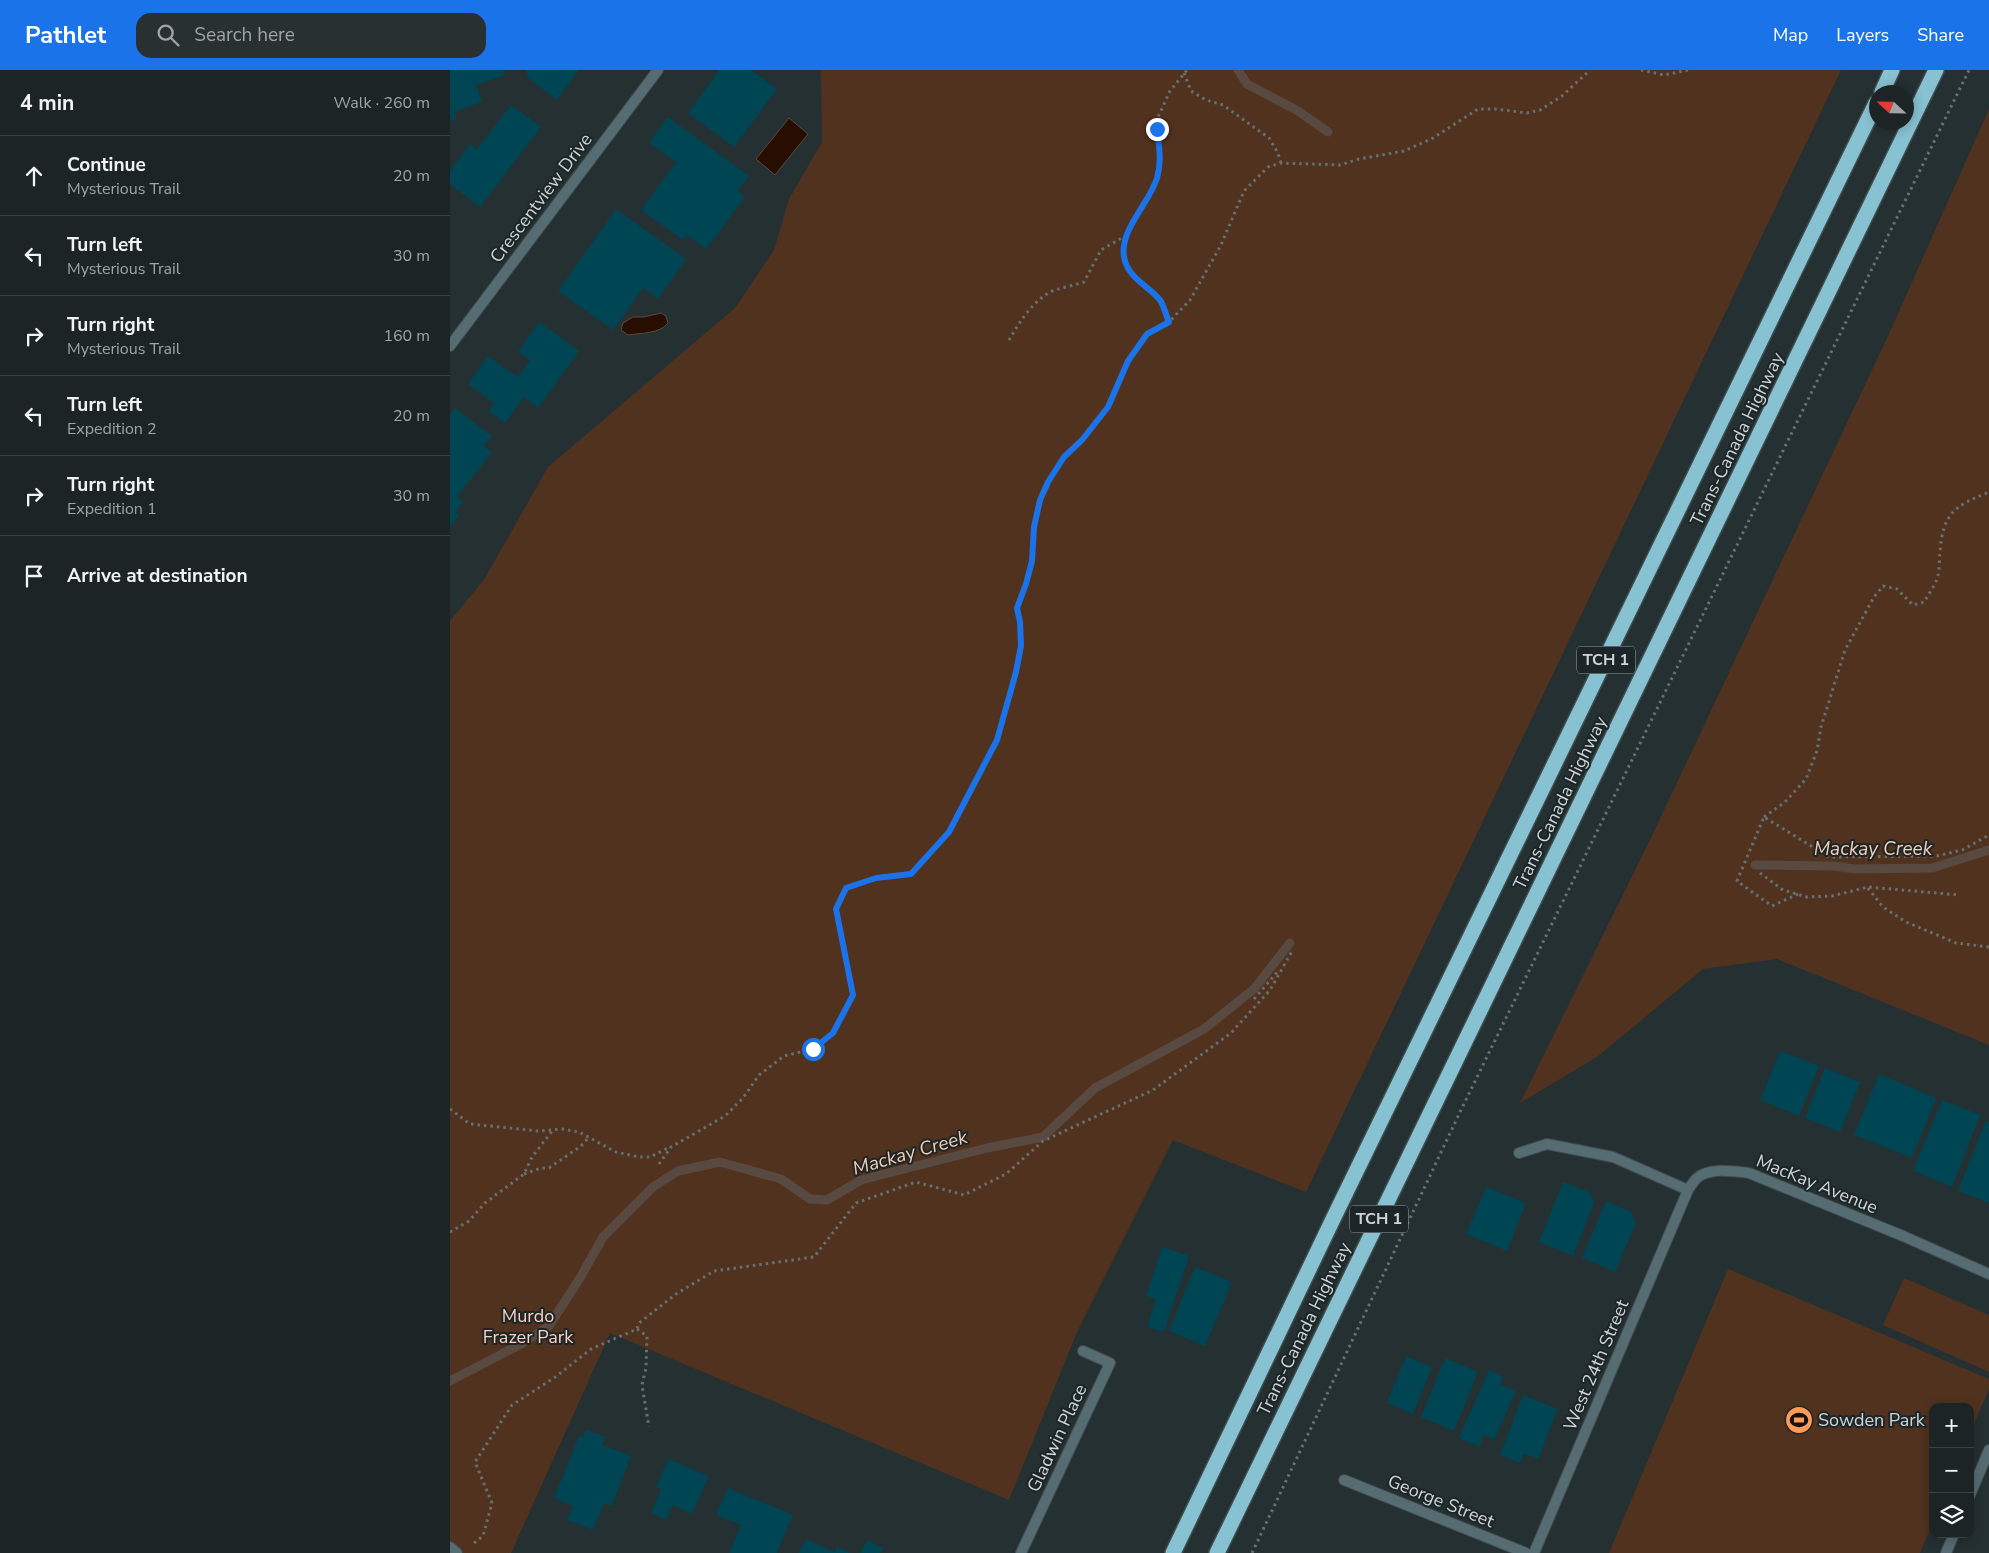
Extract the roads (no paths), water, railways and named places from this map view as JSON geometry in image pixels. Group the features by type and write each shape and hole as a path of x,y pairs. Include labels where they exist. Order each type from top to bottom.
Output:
{"highway":[{"path":"1885,85 1892,70"},
{"name":"Trans-Canada Highway","path":"1217,1553 1936,70"},
{"name":"Trans-Canada Highway","path":"1173,1553 1869,117"},
{"path":"1166,1553 1213,1469"}],"street":[{"name":"Crescentview Drive","path":"450,346 658,70"},
{"path":"1519,1153 1547,1144 1612,1157 1688,1190"},
{"name":"MacKay Avenue","path":"1688,1190 1697,1178 1711,1173 1728,1170 1748,1172 1989,1274"},
{"name":"West 24th Street","path":"1534,1553 1688,1190"},
{"name":"Gladwin Place","path":"1021,1553 1110,1364 1083,1351"},
{"path":"1971,1493 1989,1450"},
{"name":"George Street","path":"1344,1480 1526,1553"},
{"path":"1946,1553 1952,1538"},
{"path":"450,1547 457,1553"}],"waterway":[{"path":"1238,70 1247,84 1298,111 1328,132"},
{"name":"Mackay Creek","path":"1755,865 1834,866 1855,869 1932,868 1989,850"},
{"name":"Mackay Creek","path":"450,1381 523,1343 549,1326 580,1278 603,1237 653,1187 678,1171 720,1162 781,1179 810,1199 827,1200 861,1180 987,1148 1043,1137 1095,1088 1204,1029 1254,989 1290,943"}],"place":[{"name":"Sowden Park","path":"1799,1420"}],"park label":[{"name":"Murdo Frazer Park","path":"528,1326"}]}
